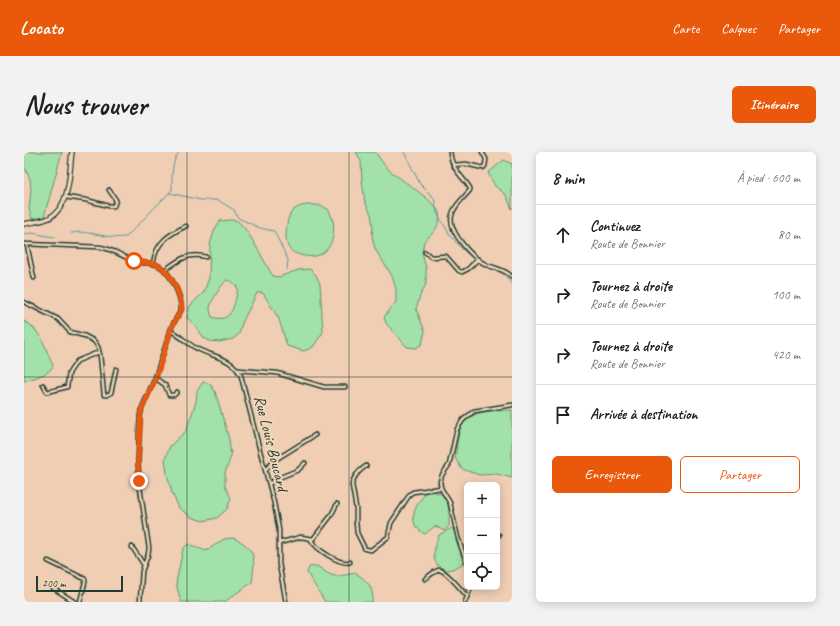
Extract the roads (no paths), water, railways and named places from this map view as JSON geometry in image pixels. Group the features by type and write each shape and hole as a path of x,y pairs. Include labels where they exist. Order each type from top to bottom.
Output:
{"main road":[{"path":"24,224 45,220 56,213 65,197 72,152"}],"street":[{"path":"450,152 453,165 470,190 455,207 452,214 452,222 459,240 467,250 486,265 504,270 512,277"},
{"path":"453,165 466,164 483,168 485,166 486,159 482,152"},
{"path":"65,197 114,206 116,200 109,190"},
{"path":"153,264 155,252 167,237 186,226"},
{"path":"34,278 25,244 102,247 136,262 153,264 165,270 172,282 181,306 181,310 174,322 156,378 142,408 140,416 138,461 139,481 149,548 142,571 140,602"},
{"path":"425,252 432,257 446,256 459,271 462,272 468,269 478,259"},
{"path":"165,270 177,261 191,256 197,255 206,257"},
{"path":"24,302 58,319 70,332 85,336 94,341 99,352 104,395 111,393 116,369"},
{"path":"171,331 181,336 200,350 224,359 239,370 276,373 324,387 345,387"},
{"path":"43,385 47,392 66,387 70,373 77,361 99,352"},
{"name":"Rue Louis Boucard","path":"239,370 244,384 274,503 279,530 279,564 286,602"},
{"path":"156,378 165,385 169,395 174,395 176,392"},
{"path":"464,555 458,538 450,503 441,488 440,482 442,475 449,465 456,429 463,420 474,411 512,405"},
{"path":"265,471 275,460 315,435"},
{"path":"269,484 276,479 298,470 305,463"},
{"path":"366,466 360,471 352,485 356,508 357,534 365,549 368,550 371,550 388,537 391,524 411,492 441,488"},
{"path":"311,540 315,538 337,504"},
{"path":"279,543 301,537 311,540 314,545 332,558 346,563 350,562"},
{"path":"132,547 144,566"},
{"path":"48,561 85,579 80,602"},
{"path":"425,579 437,571 441,571 447,574 468,596"},
{"path":"53,588 74,602"},
{"path":"465,602 470,590"}],"waterway":[{"path":"71,233 85,232 119,238 126,237 172,190 173,165 179,152"},
{"path":"404,152 420,184 434,198 437,213 450,235 462,249 474,259 505,275 512,285"},
{"path":"169,193 201,200 218,200 234,210 238,218 260,228 274,231 288,260 287,270"},
{"path":"24,234 32,233 56,237"}]}
